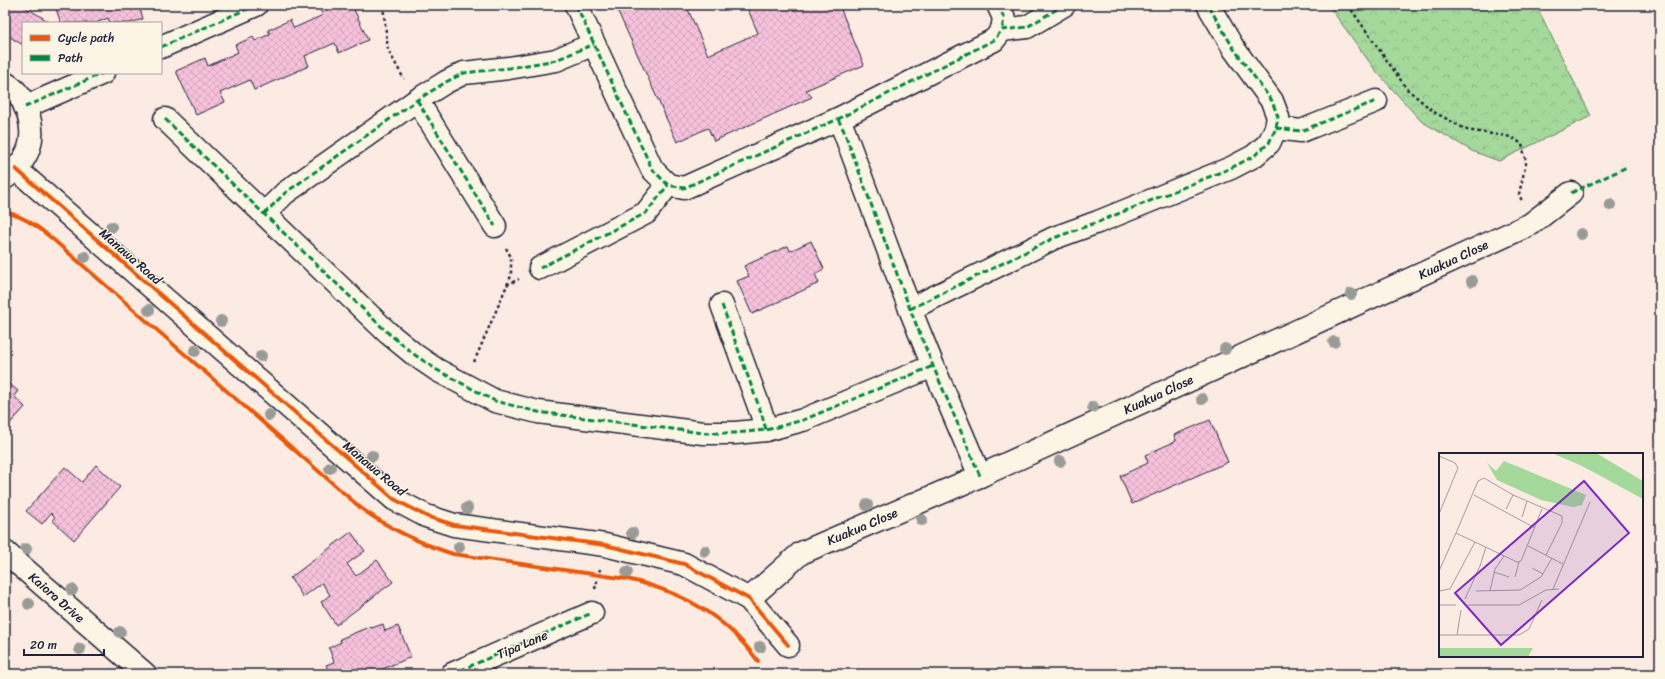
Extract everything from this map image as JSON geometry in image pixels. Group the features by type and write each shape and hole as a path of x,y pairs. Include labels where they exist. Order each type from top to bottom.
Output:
{"street":[{"path":"162,47 256,5"},
{"path":"576,5 652,169 668,185 684,188 838,119 994,40 1002,30 1004,18 998,5"},
{"path":"1002,30 1027,27 1064,5"},
{"path":"910,309 1054,238 1098,222 1231,168 1254,156 1269,143 1276,128 1278,117 1272,101 1234,49 1208,5"},
{"path":"264,214 285,193 417,100 446,82 464,73 509,68 556,60 594,44"},
{"path":"25,107 100,74"},
{"name":"Manawa Road","path":"5,83 19,96 30,117 31,136 26,154 11,174 394,499 426,516 454,525 606,545 684,564 748,599 788,645"},
{"path":"417,100 495,226"},
{"path":"1276,128 1301,131 1376,101"},
{"path":"838,119 910,309 980,476"},
{"path":"165,120 387,332 415,355 464,385 495,401 538,412 703,433 735,433 766,430 803,420 933,366"},
{"path":"540,268 646,213 668,185"},
{"name":"Kuakua Close","path":"748,599 801,553 980,476 1531,224 1571,193"},
{"path":"722,305 762,415 766,430"},
{"name":"Kaiora Drive","path":"5,552 145,674"},
{"name":"Tipa Lane","path":"452,674 592,613"}],"path":[{"path":"383,5 388,50 417,100"},
{"path":"1348,5 1407,88 1434,112 1467,130 1511,137 1522,144 1526,163 1520,194 1531,224"},
{"path":"464,385 511,276 511,257 495,226"},
{"path":"592,613 593,596 606,545"},
{"path":"591,574 605,576"}],"green space":[{"path":"1328,5 1536,5 1591,116 1499,161 1472,151 1421,121 1376,71"}],"building":[{"path":"5,5 26,5 25,7 48,21 22,22 22,44 5,34"},
{"path":"139,5 143,19 133,22 110,22 108,18 98,22 61,22 55,6"},
{"path":"328,5 352,5 368,40 339,53 335,43 305,56 309,66 254,90 250,80 220,93 225,102 196,115 176,71 205,58 208,66 238,52 235,45 253,37 255,41 270,34 268,30 290,20 294,28 323,15 319,9"},
{"path":"615,5 686,5 708,55 758,33 746,5 839,5 864,65 806,90 812,97 714,141 708,128 677,142"},
{"path":"811,241 824,269 815,274 819,283 752,314 737,281 749,276 744,266 788,246 790,251"},
{"path":"5,380 18,391 14,396 25,407 5,429"},
{"path":"1210,420 1228,462 1132,504 1120,476 1148,463 1145,455 1176,441 1174,435"},
{"path":"96,465 120,487 74,540 52,520 55,517 51,513 42,524 26,511 65,467 82,482"},
{"path":"351,532 365,551 347,564 356,576 377,560 393,582 336,625 321,602 330,595 322,583 303,597 290,578"},
{"path":"383,624 385,631 398,626 411,657 371,674 330,674 326,665 334,662 329,648 341,642 340,639 371,626 372,628"}],"marked path":[{"path":"162,47 256,5"},
{"path":"576,5 652,169 668,185 684,188 838,119 994,40 1002,30 1027,27 1064,5"},
{"path":"998,5 1004,18 1002,30"},
{"path":"910,309 1054,238 1098,222 1231,168 1254,156 1269,143 1276,128 1278,117 1272,101 1234,49 1208,5"},
{"path":"264,214 285,193 417,100 446,82 464,73 509,68 556,60 594,44"},
{"path":"25,107 101,74"},
{"path":"417,100 495,226"},
{"path":"1276,128 1301,131 1376,101"},
{"path":"165,119 387,332 415,355 437,370 495,401 538,412 703,433 735,433 766,430 803,420 933,366"},
{"path":"838,119 844,131 910,309 980,476"},
{"path":"1571,193 1627,167"},
{"path":"540,268 646,213 668,185"},
{"path":"722,305 762,415 766,430"},
{"path":"452,674 592,613"}],"cycle path":[{"path":"16,169 394,499 426,516 454,525 605,545 684,564 749,599 788,645"},
{"path":"5,212 13,214 29,222 50,237 362,509 383,523 428,545 453,554 627,579 647,584 683,598 716,618 745,645 758,661"}]}
